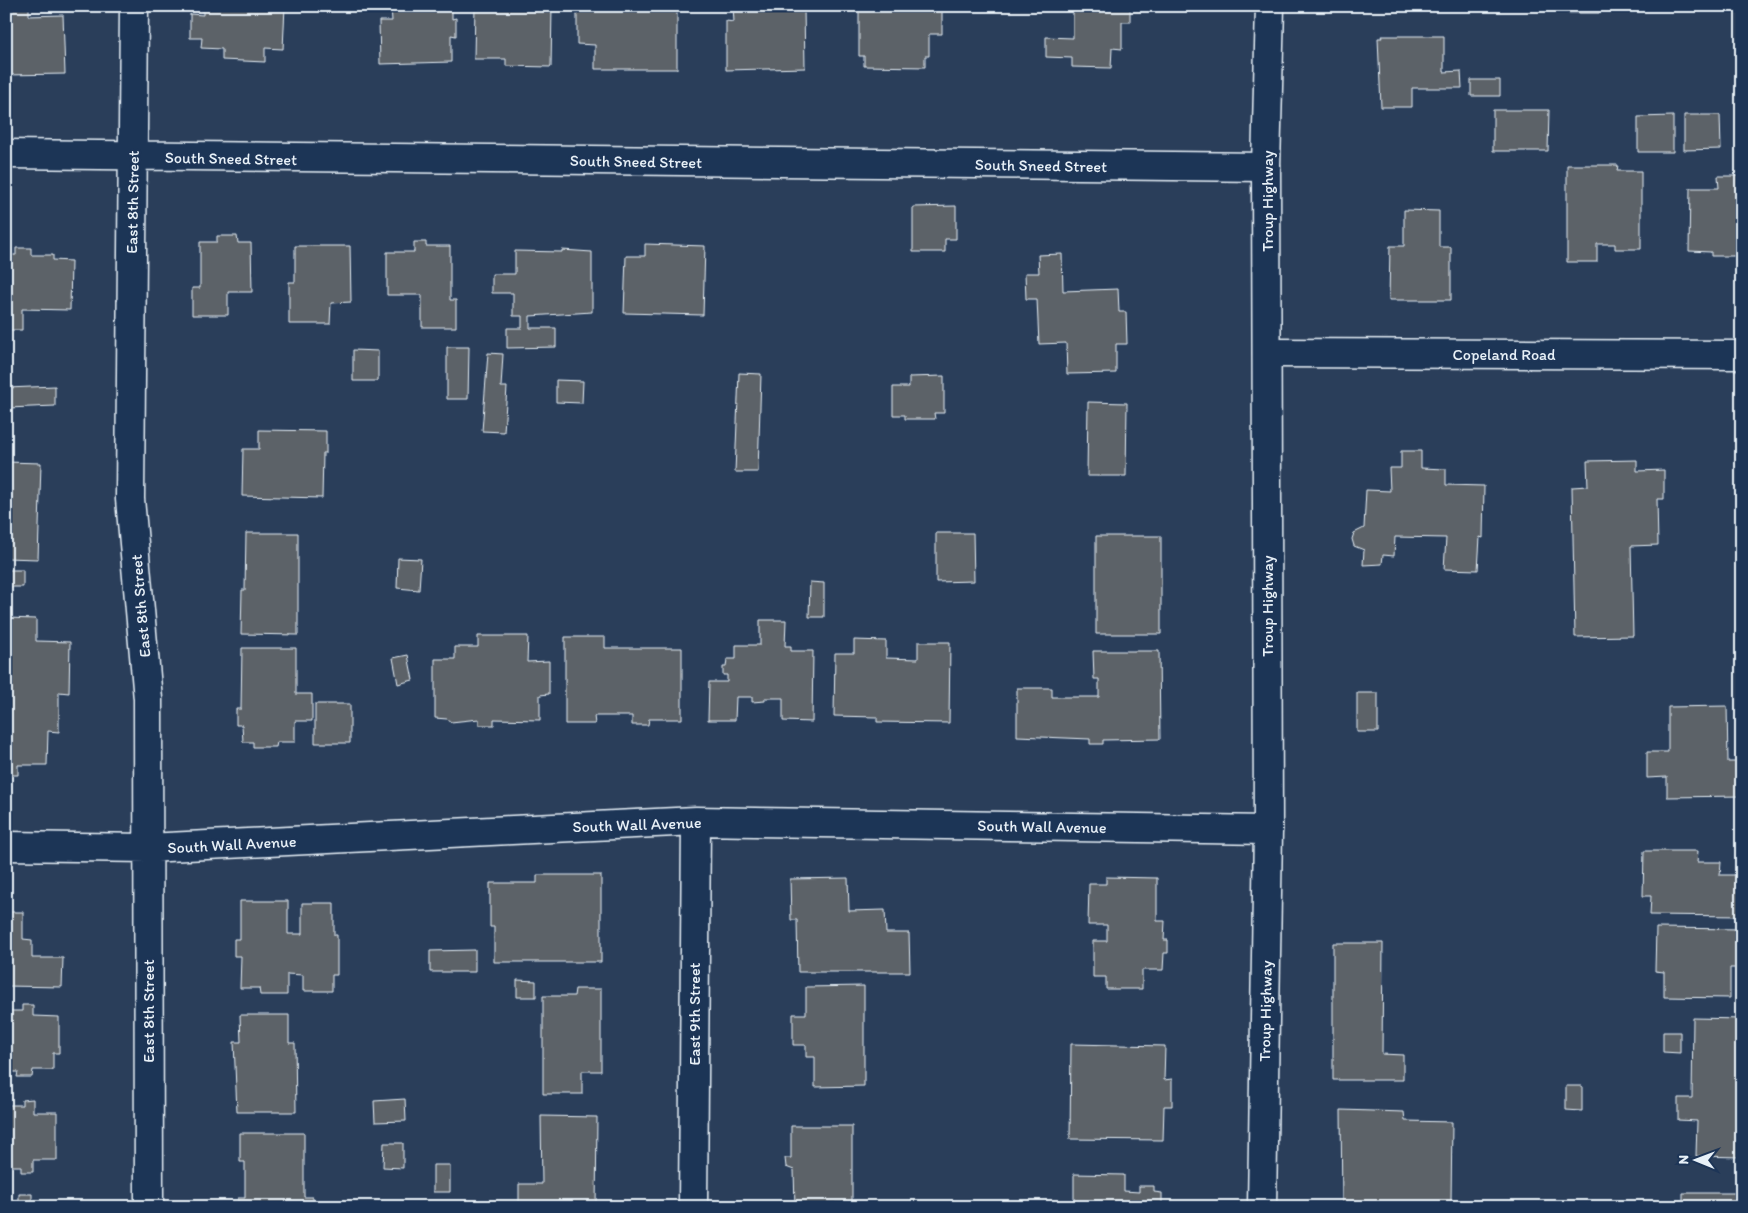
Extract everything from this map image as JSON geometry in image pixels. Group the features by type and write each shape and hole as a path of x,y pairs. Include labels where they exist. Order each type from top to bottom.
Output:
{"street":[{"name":"East 8th Street","path":"134,6 130,499 148,699 149,1207"},
{"name":"Troup Highway","path":"1262,1207 1268,830 1266,167 1270,6"},
{"name":"South Sneed Street","path":"6,154 133,157 1266,167"},
{"name":"Copeland Road","path":"1267,354 1742,355"},
{"name":"South Wall Avenue","path":"6,846 147,848 696,821 1268,830"},
{"name":"East 9th Street","path":"692,1207 696,821"}],"building":[{"path":"6,6 29,6 29,16 63,15 65,74 6,75"},
{"path":"203,6 285,6 283,49 265,48 265,62 222,60 222,49 201,48 202,38 190,38 190,14 203,15"},
{"path":"360,6 382,6 383,9 360,9"},
{"path":"391,6 452,6 452,19 456,18 456,36 451,35 451,62 380,64 379,21 392,21"},
{"path":"475,6 552,6 551,67 506,66 506,59 474,59"},
{"path":"577,6 601,6 601,11 633,11 633,6 677,6 677,69 595,69 595,45 577,44"},
{"path":"733,6 795,6 795,8 804,9 805,68 726,70 726,21 734,22"},
{"path":"859,6 942,6 942,34 929,34 929,56 925,56 925,67 864,66 864,56 859,56"},
{"path":"1073,6 1130,6 1130,22 1122,22 1122,49 1112,48 1111,68 1072,67 1072,58 1046,57 1046,37 1073,38"},
{"path":"1427,6 1435,6 1435,9 1427,9"},
{"path":"1567,6 1599,6 1599,13 1567,13"},
{"path":"1381,36 1444,36 1444,72 1461,71 1462,88 1412,88 1412,107 1381,107 1378,38 1382,38"},
{"path":"1471,80 1500,80 1500,96 1471,96"},
{"path":"1493,110 1549,110 1548,151 1493,151"},
{"path":"1684,115 1720,115 1721,149 1684,150"},
{"path":"1673,116 1673,152 1638,152 1638,117"},
{"path":"1567,165 1618,165 1617,171 1641,171 1641,249 1615,249 1615,244 1597,244 1597,262 1567,262"},
{"path":"1718,176 1742,176 1742,256 1711,256 1711,252 1689,251 1690,188 1719,188"},
{"path":"956,206 956,239 945,239 945,252 913,252 913,207"},
{"path":"1404,210 1439,211 1439,247 1451,247 1451,300 1389,300 1390,246 1404,246"},
{"path":"217,236 237,236 238,243 251,243 252,292 228,292 228,315 192,315 192,288 200,288 200,242 217,242"},
{"path":"414,242 426,242 426,246 450,246 450,300 456,300 456,327 422,327 422,295 387,295 387,252 414,252"},
{"path":"645,244 705,246 703,315 624,313 626,256 645,256"},
{"path":"295,246 350,246 351,302 331,303 330,324 289,324 289,282 295,282"},
{"path":"16,248 31,248 31,255 53,255 53,260 71,261 70,310 22,309 22,330 6,330 6,255 16,255"},
{"path":"562,250 592,252 592,312 530,316 530,328 556,328 556,347 507,348 507,328 522,328 522,316 513,316 513,293 492,293 492,274 515,274 515,251 562,252"},
{"path":"1062,254 1063,291 1118,289 1119,312 1126,312 1127,344 1116,344 1116,373 1067,374 1066,343 1039,344 1037,299 1026,299 1025,273 1039,273 1038,255"},
{"path":"447,347 469,347 468,399 447,399"},
{"path":"353,350 378,351 378,381 353,381"},
{"path":"488,353 503,354 501,387 507,387 504,432 482,431"},
{"path":"739,373 761,374 758,472 735,472"},
{"path":"944,376 944,413 934,413 935,419 905,419 905,415 893,415 893,387 909,387 909,377"},
{"path":"556,380 583,381 582,403 556,402"},
{"path":"55,386 55,406 8,408 7,388"},
{"path":"1088,402 1127,403 1126,476 1087,476"},
{"path":"259,430 326,431 326,453 323,453 322,498 242,496 243,449 259,449"},
{"path":"1401,451 1421,451 1421,468 1446,469 1446,485 1484,486 1483,538 1480,537 1478,570 1444,569 1446,538 1395,537 1394,556 1383,555 1382,564 1363,565 1364,550 1354,546 1352,539 1354,533 1364,528 1366,490 1390,491 1389,468 1401,468"},
{"path":"1637,460 1637,471 1664,470 1664,499 1657,499 1658,545 1631,546 1633,636 1575,637 1572,487 1588,486 1587,461"},
{"path":"6,462 41,463 38,559 6,558"},
{"path":"246,533 298,533 298,635 241,634 242,590 245,590"},
{"path":"936,533 973,533 974,581 936,582"},
{"path":"1096,536 1161,536 1161,634 1096,634"},
{"path":"398,558 421,559 419,590 397,588"},
{"path":"6,570 23,570 23,587 6,587"},
{"path":"810,582 824,583 824,617 809,617"},
{"path":"6,618 36,619 36,641 70,642 69,693 59,692 59,732 48,731 47,765 18,765 18,775 6,775"},
{"path":"760,620 786,620 785,646 791,646 791,651 813,651 812,722 783,721 783,698 765,698 765,701 752,702 752,697 736,697 735,720 708,720 709,682 727,682 727,675 723,675 723,667 726,667 727,659 736,659 736,645 760,645"},
{"path":"478,636 528,636 527,662 549,661 549,694 540,695 540,720 494,719 494,725 479,725 479,719 451,722 447,719 435,718 435,659 455,659 455,647 478,647"},
{"path":"565,637 605,637 605,648 682,648 682,719 649,719 648,725 632,725 632,716 594,716 595,724 565,724"},
{"path":"854,640 886,641 886,658 918,659 918,642 950,642 949,723 877,722 877,717 834,716 835,653 854,653"},
{"path":"242,648 296,648 296,694 312,694 312,721 295,721 295,742 277,742 276,747 253,747 253,742 243,742 242,725 236,725 236,709 241,709"},
{"path":"1093,651 1159,651 1160,739 1103,740 1103,744 1090,744 1090,739 1017,736 1017,688 1052,688 1052,697 1099,697 1099,679 1094,679"},
{"path":"408,655 413,680 398,684 393,658"},
{"path":"1357,693 1378,693 1378,732 1357,732"},
{"path":"315,704 350,704 350,743 315,743"},
{"path":"1727,706 1728,762 1742,762 1742,796 1667,797 1667,777 1647,778 1647,752 1668,752 1668,707"},
{"path":"1644,851 1698,851 1697,862 1721,862 1720,875 1742,875 1742,916 1650,915 1651,896 1643,896"},
{"path":"537,875 601,875 601,962 494,962 494,927 490,927 490,883 537,883"},
{"path":"1106,877 1157,878 1157,921 1165,921 1164,940 1168,940 1168,953 1164,953 1163,970 1142,970 1142,989 1106,989 1106,977 1093,977 1093,941 1107,941 1107,925 1088,925 1089,884 1106,884"},
{"path":"848,878 849,911 885,910 886,933 909,933 910,972 798,972 797,920 791,920 790,879"},
{"path":"240,901 288,901 288,934 302,934 302,903 334,903 334,935 337,935 337,975 332,975 332,991 303,991 303,975 287,974 287,995 260,995 259,988 240,988 241,956 234,956 234,939 240,939"},
{"path":"6,912 23,912 23,939 32,940 32,958 63,958 62,987 6,986"},
{"path":"1656,928 1742,929 1742,968 1730,968 1730,998 1664,997 1664,972 1655,971"},
{"path":"1333,943 1383,943 1382,1054 1403,1055 1403,1080 1333,1080"},
{"path":"475,950 475,972 430,972 430,951"},
{"path":"517,980 536,981 536,997 517,997"},
{"path":"864,986 864,1086 815,1087 815,1057 806,1057 806,1045 793,1045 793,1014 806,1014 806,987"},
{"path":"575,989 601,989 601,1071 582,1071 582,1094 543,1094 543,996 574,996"},
{"path":"22,1005 33,1005 33,1016 59,1017 59,1053 53,1053 53,1070 33,1070 32,1077 17,1077 18,1072 6,1072 6,1011 22,1011"},
{"path":"240,1015 289,1015 289,1043 295,1043 296,1112 237,1112 234,1042 241,1042"},
{"path":"1693,1018 1742,1019 1742,1157 1696,1156 1697,1121 1678,1120 1678,1098 1692,1098"},
{"path":"1663,1032 1680,1032 1680,1053 1663,1052"},
{"path":"1071,1044 1165,1046 1164,1080 1172,1079 1172,1106 1164,1106 1163,1140 1070,1139"},
{"path":"1566,1086 1582,1086 1582,1111 1566,1110"},
{"path":"33,1099 33,1112 57,1112 57,1160 33,1160 33,1172 21,1172 21,1166 6,1166 6,1105 22,1105 22,1100"},
{"path":"405,1099 406,1121 375,1122 374,1101"},
{"path":"1341,1110 1404,1112 1405,1121 1452,1122 1451,1201 1478,1201 1477,1207 1342,1207"},
{"path":"541,1116 597,1117 596,1207 519,1207 519,1184 542,1184"},
{"path":"791,1126 852,1126 852,1202 835,1203 835,1207 795,1207 794,1170 786,1167 785,1158 791,1158"},
{"path":"240,1133 304,1133 304,1197 313,1197 313,1207 238,1207 238,1198 245,1198 245,1162 240,1162"},
{"path":"384,1143 403,1143 403,1168 383,1167"},
{"path":"433,1165 450,1165 450,1192 433,1192"},
{"path":"1074,1174 1124,1175 1124,1191 1139,1192 1139,1186 1154,1186 1154,1192 1162,1193 1162,1207 1074,1207"},
{"path":"1683,1193 1742,1193 1742,1207 1683,1207"},
{"path":"19,1194 32,1194 32,1206 59,1207 6,1207 6,1201 19,1201"}]}
